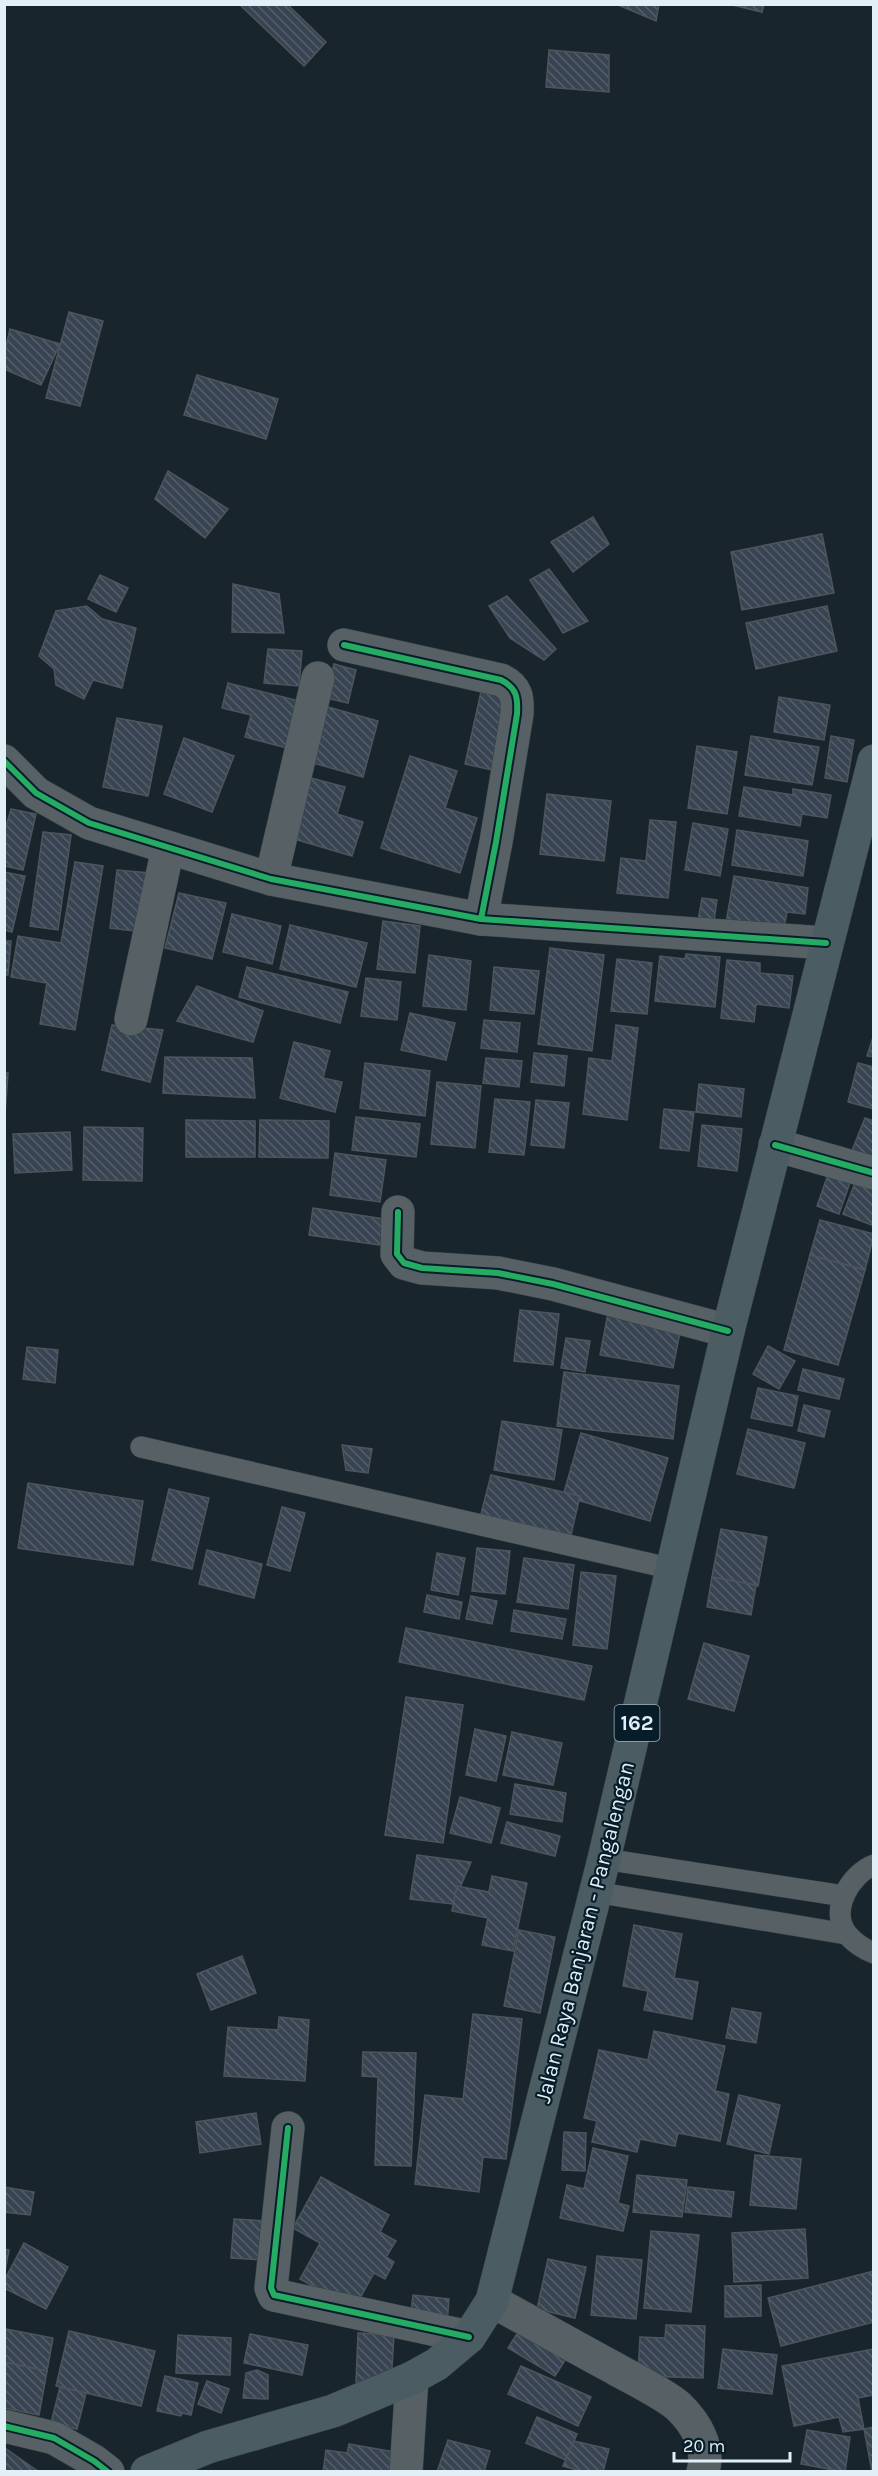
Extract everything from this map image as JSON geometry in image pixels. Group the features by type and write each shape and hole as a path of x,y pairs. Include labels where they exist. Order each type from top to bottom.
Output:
{"main road":[{"name":"Jalan Raya Banjaran - Pangalengan","path":"147,2472 208,2447 333,2412 412,2378 437,2364 469,2337 492,2301 604,1859 728,1330 873,761"}],"street":[{"path":"344,645 501,680 515,691 518,698 517,714 481,919"},
{"path":"271,879 318,678"},
{"path":"4,761 36,793 89,823 271,879 481,919 826,943"},
{"path":"130,1019 168,848"},
{"path":"775,1145 873,1173"},
{"path":"398,1212 397,1254 405,1263 422,1268 498,1274 553,1284 728,1330"},
{"path":"288,2128 271,2288 274,2295 469,2337"},
{"path":"492,2301 677,2406 698,2432 706,2454 703,2472"},
{"path":"406,2472 412,2378"},
{"path":"4,2426 54,2438 108,2472"}],"lane":[{"path":"141,1447 673,1569"},
{"path":"604,1859 844,1896"},
{"path":"846,1934 841,1922 841,1906 844,1896 854,1879 873,1864"},
{"path":"595,1892 846,1934 873,1953"}],"building":[{"path":"239,4 287,4 326,42 304,66"},
{"path":"616,4 659,4 656,21"},
{"path":"728,4 764,4 762,12"},
{"path":"549,50 609,55 609,92 546,87"},
{"path":"69,312 103,321 80,406 46,398"},
{"path":"10,329 60,344 41,385 4,369 4,355"},
{"path":"197,375 278,399 266,439 184,415"},
{"path":"168,471 228,509 205,538 155,499"},
{"path":"593,517 609,544 573,572 551,542"},
{"path":"822,534 834,593 742,610 731,552"},
{"path":"549,569 588,621 563,633 530,580"},
{"path":"100,575 128,588 116,612 88,599"},
{"path":"233,584 279,594 284,633 232,632"},
{"path":"507,596 556,649 544,660 510,638 489,606"},
{"path":"87,606 102,619 136,628 122,688 93,680 84,699 56,685 54,669 39,656 56,611"},
{"path":"827,606 837,651 756,669 746,623"},
{"path":"268,649 302,651 299,686 264,683"},
{"path":"334,664 356,670 348,703 326,698"},
{"path":"228,683 299,701 287,748 245,737 251,715 222,708"},
{"path":"481,692 513,699 497,771 465,764"},
{"path":"779,697 830,705 824,740 774,732"},
{"path":"328,707 378,721 363,777 313,763"},
{"path":"117,718 162,726 148,796 103,787"},
{"path":"751,736 819,747 812,785 745,775"},
{"path":"831,736 854,740 847,782 825,778"},
{"path":"184,738 234,756 212,812 164,794"},
{"path":"697,746 737,752 727,814 688,808"},
{"path":"410,756 457,771 445,808 477,818 460,873 381,848"},
{"path":"311,778 345,787 337,814 363,822 352,856 294,839"},
{"path":"744,787 793,795 793,789 831,795 827,818 802,814 800,826 739,816"},
{"path":"547,794 611,801 604,861 540,854"},
{"path":"11,809 36,814 23,870 4,866 4,833"},
{"path":"650,820 676,822 668,898 617,893 621,858 646,861"},
{"path":"693,823 728,829 720,876 685,870"},
{"path":"737,830 808,841 803,876 732,865"},
{"path":"43,832 71,835 58,930 30,926"},
{"path":"75,862 103,866 75,1030 40,1024 47,983 11,977 18,936 61,943"},
{"path":"117,870 150,873 143,932 110,928"},
{"path":"4,872 25,876 12,932 4,930"},
{"path":"734,876 808,888 805,914 787,912 782,938 725,929"},
{"path":"179,893 226,903 212,959 165,948"},
{"path":"702,898 717,900 713,928 697,926"},
{"path":"232,914 281,926 272,964 223,952"},
{"path":"383,921 420,926 415,973 377,969"},
{"path":"290,925 367,943 356,987 280,969"},
{"path":"4,941 11,941 8,975 4,975"},
{"path":"550,948 604,955 592,1051 538,1044"},
{"path":"686,954 720,957 715,1007 655,1001 660,956 685,959"},
{"path":"429,955 471,961 466,1010 423,1006"},
{"path":"617,959 652,963 647,1014 611,1011"},
{"path":"727,960 760,963 760,973 793,976 789,1008 756,1004 754,1022 721,1018"},
{"path":"247,967 348,992 340,1023 239,997"},
{"path":"494,967 539,971 534,1014 490,1010"},
{"path":"366,978 401,982 397,1020 361,1016"},
{"path":"197,986 263,1011 253,1042 177,1021"},
{"path":"410,1013 455,1023 446,1060 401,1050"},
{"path":"484,1020 520,1023 517,1052 481,1048"},
{"path":"112,1025 163,1030 150,1082 102,1070"},
{"path":"616,1025 638,1028 627,1120 583,1114 589,1058 612,1061"},
{"path":"874,1034 874,1057 867,1056"},
{"path":"294,1042 330,1051 323,1078 342,1082 335,1112 280,1098"},
{"path":"534,1053 567,1056 564,1086 531,1082"},
{"path":"165,1057 252,1058 255,1098 163,1093"},
{"path":"486,1058 522,1061 519,1087 483,1083"},
{"path":"365,1063 430,1071 425,1116 360,1108"},
{"path":"858,1063 874,1067 874,1109 848,1102"},
{"path":"4,1073 8,1073 4,1128"},
{"path":"437,1082 481,1086 475,1148 431,1144"},
{"path":"699,1084 744,1089 741,1117 696,1112"},
{"path":"495,1099 530,1102 524,1155 489,1152"},
{"path":"536,1100 569,1103 564,1148 531,1145"},
{"path":"664,1109 694,1112 689,1151 660,1148"},
{"path":"356,1117 420,1124 416,1157 352,1150"},
{"path":"865,1118 874,1121 874,1161 851,1153"},
{"path":"186,1120 255,1121 255,1157 186,1157"},
{"path":"260,1120 329,1121 328,1158 259,1157"},
{"path":"702,1125 742,1129 737,1171 698,1166"},
{"path":"84,1127 143,1128 142,1181 83,1180"},
{"path":"70,1132 72,1170 15,1173 13,1134"},
{"path":"335,1153 386,1160 380,1202 330,1195"},
{"path":"831,1166 853,1174 839,1214 817,1206"},
{"path":"858,1175 874,1181 874,1226 843,1214"},
{"path":"313,1208 390,1220 386,1246 309,1235"},
{"path":"820,1220 874,1234 865,1270 810,1255"},
{"path":"810,1255 865,1270 838,1365 784,1350"},
{"path":"520,1310 559,1314 553,1365 514,1361"},
{"path":"608,1313 681,1327 673,1368 600,1355"},
{"path":"566,1338 590,1341 585,1372 561,1368"},
{"path":"768,1346 795,1361 779,1389 753,1374"},
{"path":"27,1347 58,1350 55,1383 23,1379"},
{"path":"803,1369 844,1379 839,1399 798,1390"},
{"path":"564,1372 679,1386 673,1439 557,1426"},
{"path":"758,1388 798,1396 792,1426 751,1418"},
{"path":"804,1405 830,1411 824,1437 798,1431"},
{"path":"502,1421 562,1430 554,1480 494,1470"},
{"path":"748,1429 805,1443 794,1488 737,1474"},
{"path":"581,1433 668,1458 650,1521 563,1496"},
{"path":"342,1445 372,1449 368,1473 346,1470"},
{"path":"491,1475 580,1496 571,1535 481,1514"},
{"path":"28,1483 143,1501 133,1565 18,1548"},
{"path":"169,1489 209,1498 192,1569 152,1560"},
{"path":"282,1507 305,1513 290,1571 267,1565"},
{"path":"721,1529 767,1537 758,1586 712,1577"},
{"path":"477,1548 510,1551 505,1594 472,1591"},
{"path":"207,1550 262,1564 254,1598 199,1584"},
{"path":"437,1553 465,1558 458,1595 431,1590"},
{"path":"524,1558 574,1565 568,1609 517,1602"},
{"path":"581,1572 616,1576 607,1649 573,1645"},
{"path":"712,1577 756,1585 751,1615 707,1607"},
{"path":"427,1595 462,1602 459,1619 424,1612"},
{"path":"471,1596 497,1601 492,1624 466,1619"},
{"path":"514,1610 566,1619 562,1639 511,1631"},
{"path":"406,1628 592,1666 584,1700 399,1662"},
{"path":"704,1643 749,1656 734,1711 688,1699"},
{"path":"406,1697 463,1705 443,1843 385,1835"},
{"path":"475,1729 506,1736 496,1781 466,1775"},
{"path":"512,1732 562,1743 553,1785 503,1775"},
{"path":"515,1784 566,1793 562,1822 510,1814"},
{"path":"460,1797 500,1808 491,1843 450,1833"},
{"path":"507,1822 560,1836 555,1856 501,1843"},
{"path":"417,1855 471,1862 453,1904 410,1899"},
{"path":"492,1876 527,1883 513,1951 482,1945 488,1918 452,1911 457,1886 489,1892"},
{"path":"634,1925 682,1934 674,1978 698,1982 692,2019 644,2010 648,1991 623,1986"},
{"path":"519,1930 555,1937 540,2013 504,2006"},
{"path":"242,1956 256,1993 211,2010 197,1974"},
{"path":"732,2008 761,2013 756,2043 726,2038"},
{"path":"473,2014 522,2019 506,2159 483,2157 479,2192 415,2184 425,2095 463,2099"},
{"path":"279,2017 309,2020 305,2081 224,2076 228,2027 278,2030"},
{"path":"654,2031 725,2046 715,2091 729,2094 720,2141 678,2133 675,2146 640,2139 637,2152 592,2142 597,2121 584,2118 599,2050 648,2060"},
{"path":"363,2052 416,2053 411,2166 375,2165 378,2077 362,2076"},
{"path":"739,2095 780,2105 769,2154 727,2144"},
{"path":"256,2113 261,2144 200,2153 196,2122"},
{"path":"564,2132 586,2133 585,2171 562,2170"},
{"path":"593,2148 628,2156 618,2203 629,2206 623,2231 560,2218 567,2185 584,2189"},
{"path":"755,2155 801,2159 796,2209 750,2205"},
{"path":"637,2175 687,2180 682,2217 633,2212"},
{"path":"321,2177 389,2215 380,2232 396,2241 386,2257 394,2262 385,2279 374,2273 354,2309 300,2279 320,2243 293,2228"},
{"path":"4,2187 34,2192 30,2215 4,2212"},
{"path":"688,2187 734,2192 731,2217 685,2212"},
{"path":"234,2219 267,2221 264,2260 231,2258"},
{"path":"805,2229 808,2278 734,2282 732,2233"},
{"path":"651,2231 699,2235 691,2312 644,2308"},
{"path":"24,2243 68,2267 46,2309 4,2288 4,2281"},
{"path":"4,2249 9,2250 5,2271 4,2271"},
{"path":"597,2256 642,2260 636,2319 591,2315"},
{"path":"548,2259 586,2267 575,2318 537,2309"},
{"path":"874,2271 874,2322 781,2346 768,2298"},
{"path":"761,2285 761,2316 725,2317 725,2286"},
{"path":"413,2295 449,2299 447,2324 410,2320"},
{"path":"666,2325 705,2326 703,2378 638,2376 640,2337 665,2338"},
{"path":"522,2326 569,2354 555,2376 508,2348"},
{"path":"6,2329 53,2338 47,2371 4,2362"},
{"path":"69,2331 155,2351 141,2406 56,2386"},
{"path":"358,2333 394,2335 391,2383 356,2382"},
{"path":"250,2334 308,2345 302,2375 244,2363"},
{"path":"178,2335 231,2338 230,2375 176,2373"},
{"path":"723,2349 777,2355 772,2394 718,2388"},
{"path":"874,2349 874,2395 858,2398 864,2429 843,2432 839,2417 794,2426 782,2366"},
{"path":"4,2362 47,2371 39,2415 4,2408"},
{"path":"521,2366 591,2397 578,2426 508,2394"},
{"path":"257,2370 268,2375 268,2399 243,2398 246,2373"},
{"path":"165,2376 198,2383 191,2415 182,2413 181,2416 157,2411"},
{"path":"207,2381 229,2389 221,2413 198,2404"},
{"path":"60,2387 86,2393 77,2429 51,2423"},
{"path":"537,2417 577,2434 566,2460 526,2443"},
{"path":"874,2427 874,2472 872,2472 864,2429"},
{"path":"807,2430 850,2437 845,2472 801,2464"},
{"path":"448,2440 490,2451 484,2472 437,2472"},
{"path":"574,2441 609,2449 603,2472 584,2472 563,2466"},
{"path":"349,2444 401,2453 397,2472 323,2472 326,2450 347,2453"},
{"path":"5,2448 39,2472 4,2472"}],"cycle path":[{"path":"344,645 501,680 513,690 517,703 517,714 481,919"},
{"path":"4,761 36,793 89,823 271,879 481,919 826,943"},
{"path":"775,1145 874,1173"},
{"path":"398,1212 397,1254 404,1263 422,1268 498,1273 553,1284 728,1331"},
{"path":"288,2128 271,2288 274,2295 469,2337"},
{"path":"4,2426 54,2438 94,2461 108,2472"}]}
